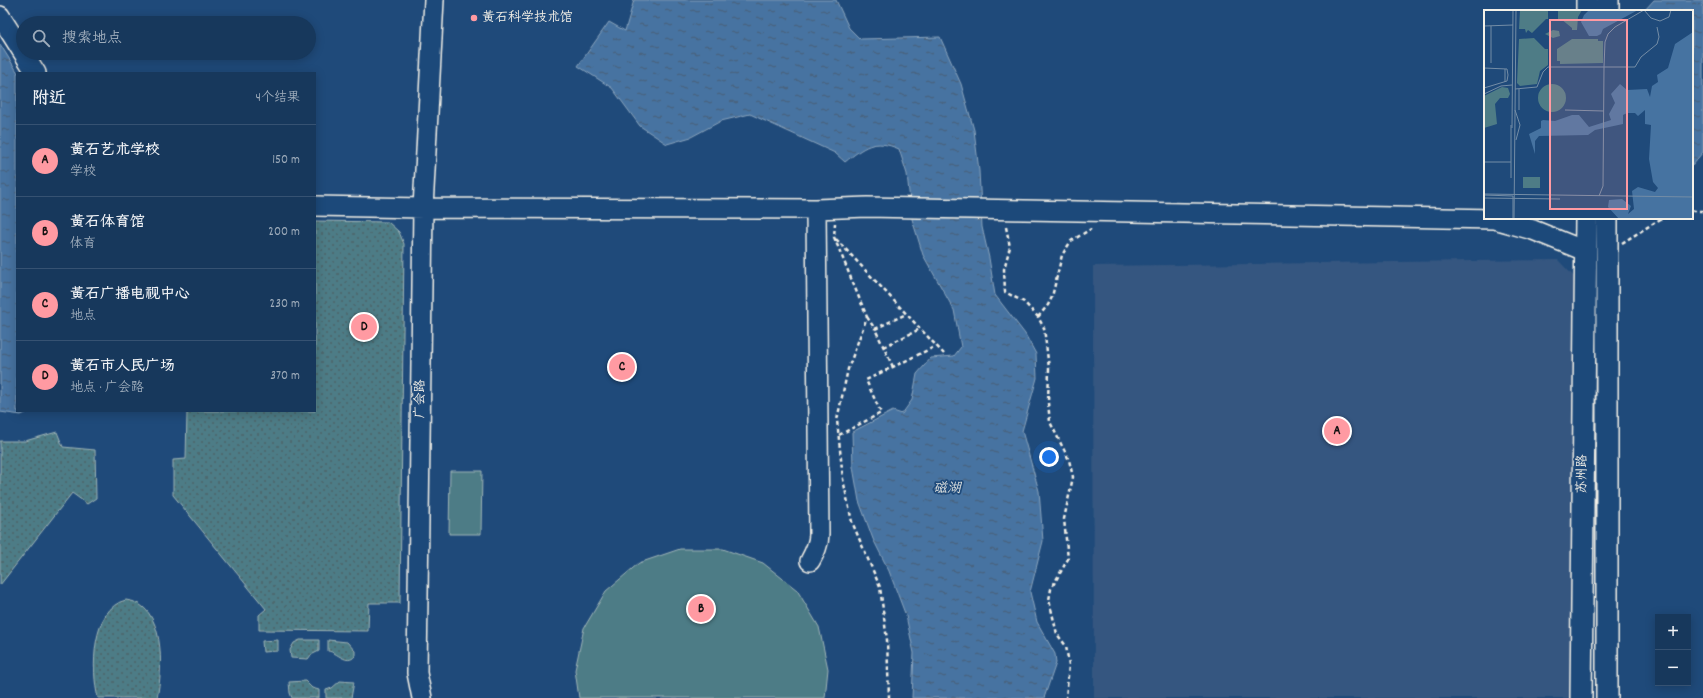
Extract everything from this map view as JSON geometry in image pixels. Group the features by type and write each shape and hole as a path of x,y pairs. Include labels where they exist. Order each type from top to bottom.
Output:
{"main road":[{"name":"苏州路","path":"1581,698 1586,219"},
{"name":"苏州路","path":"1607,219 1607,698"}],"street":[{"name":"广会路","path":"422,698 417,673 423,208 434,0"},
{"path":"0,16 16,41"},
{"path":"28,60 35,72"},
{"path":"316,206 423,208 816,209 866,207 1009,219 1494,219 1533,230 1585,251"},
{"path":"810,561 817,547 820,534 816,209"}],"path":[{"path":"1693,212 1703,211"},
{"path":"1009,219 1010,247 1004,269 1005,292 1024,302 1038,317 1044,328 1048,350 1048,403 1050,422 1069,460 1073,477 1064,519 1068,559 1051,589 1049,600 1057,634 1066,646 1069,665 1066,698"},
{"path":"1606,252 1660,219"},
{"path":"835,224 834,237 867,317 875,329 893,367"},
{"path":"1038,317 1048,305 1052,297 1062,255 1071,240 1091,229"},
{"path":"834,237 944,354"},
{"path":"875,329 906,314"},
{"path":"867,317 848,369 837,420 843,479 852,522 880,587 887,640 890,698"},
{"path":"883,347 920,329"},
{"path":"839,435 881,413 866,380 936,346"}],"shaded area":[{"path":"1558,260 1582,285 1580,698 1094,698 1093,266"}],"green space":[{"path":"316,221 388,222 399,232 404,244 400,603 369,603 368,631 259,630 259,615 266,609 173,495 173,460 186,459 187,412 316,412"},
{"path":"57,432 63,447 95,450 96,498 87,504 72,493 0,585 0,441 25,441"},
{"path":"450,471 482,471 481,534 449,534"},
{"path":"680,549 723,549 763,563 797,590 819,627 828,669 825,698 579,698 575,670 584,628 606,591 639,563"},
{"path":"126,600 139,604 149,613 155,625 159,640 160,655 157,698 98,698 94,672 96,642 100,627 106,615 114,605"},
{"path":"278,640 278,651 263,652 262,641"},
{"path":"300,640 319,640 319,651 311,655 308,659 291,658 290,650 294,643"},
{"path":"328,640 347,642 355,651 355,656 349,660 328,651"},
{"path":"305,681 312,688 319,690 319,698 292,698 289,682"},
{"path":"340,681 354,682 351,698 326,698 326,690 332,688"}],"water":[{"name":"磁湖","path":"634,0 836,0 849,28 860,39 940,37 961,84 974,130 979,171 982,227 995,295 1025,334 1036,354 1037,378 1022,431 1039,491 1043,541 1030,592 1037,622 1055,654 1056,663 1044,698 912,698 914,653 906,616 889,571 873,539 859,501 853,467 852,432 893,411 902,414 912,400 917,374 931,358 954,356 961,347 954,310 923,255 912,219 907,174 899,149 883,144 876,144 864,148 845,162 835,153 750,114 721,121 691,137 667,144 640,126 612,88 578,66 609,22 625,31"},
{"path":"1654,0 1703,0 1703,152 1693,164 1693,10 1645,10"},
{"path":"0,44 17,72 16,72 16,412 28,412 21,415 0,412"}],"place":[{"name":"黄石科学技术馆","path":"474,18"},
{"name":"黄石市人民广场","path":"364,327"},
{"name":"黄石广播电视中心","path":"622,367"},
{"name":"黄石艺术学校","path":"1337,431"},
{"name":"黄石体育馆","path":"701,609"}]}
